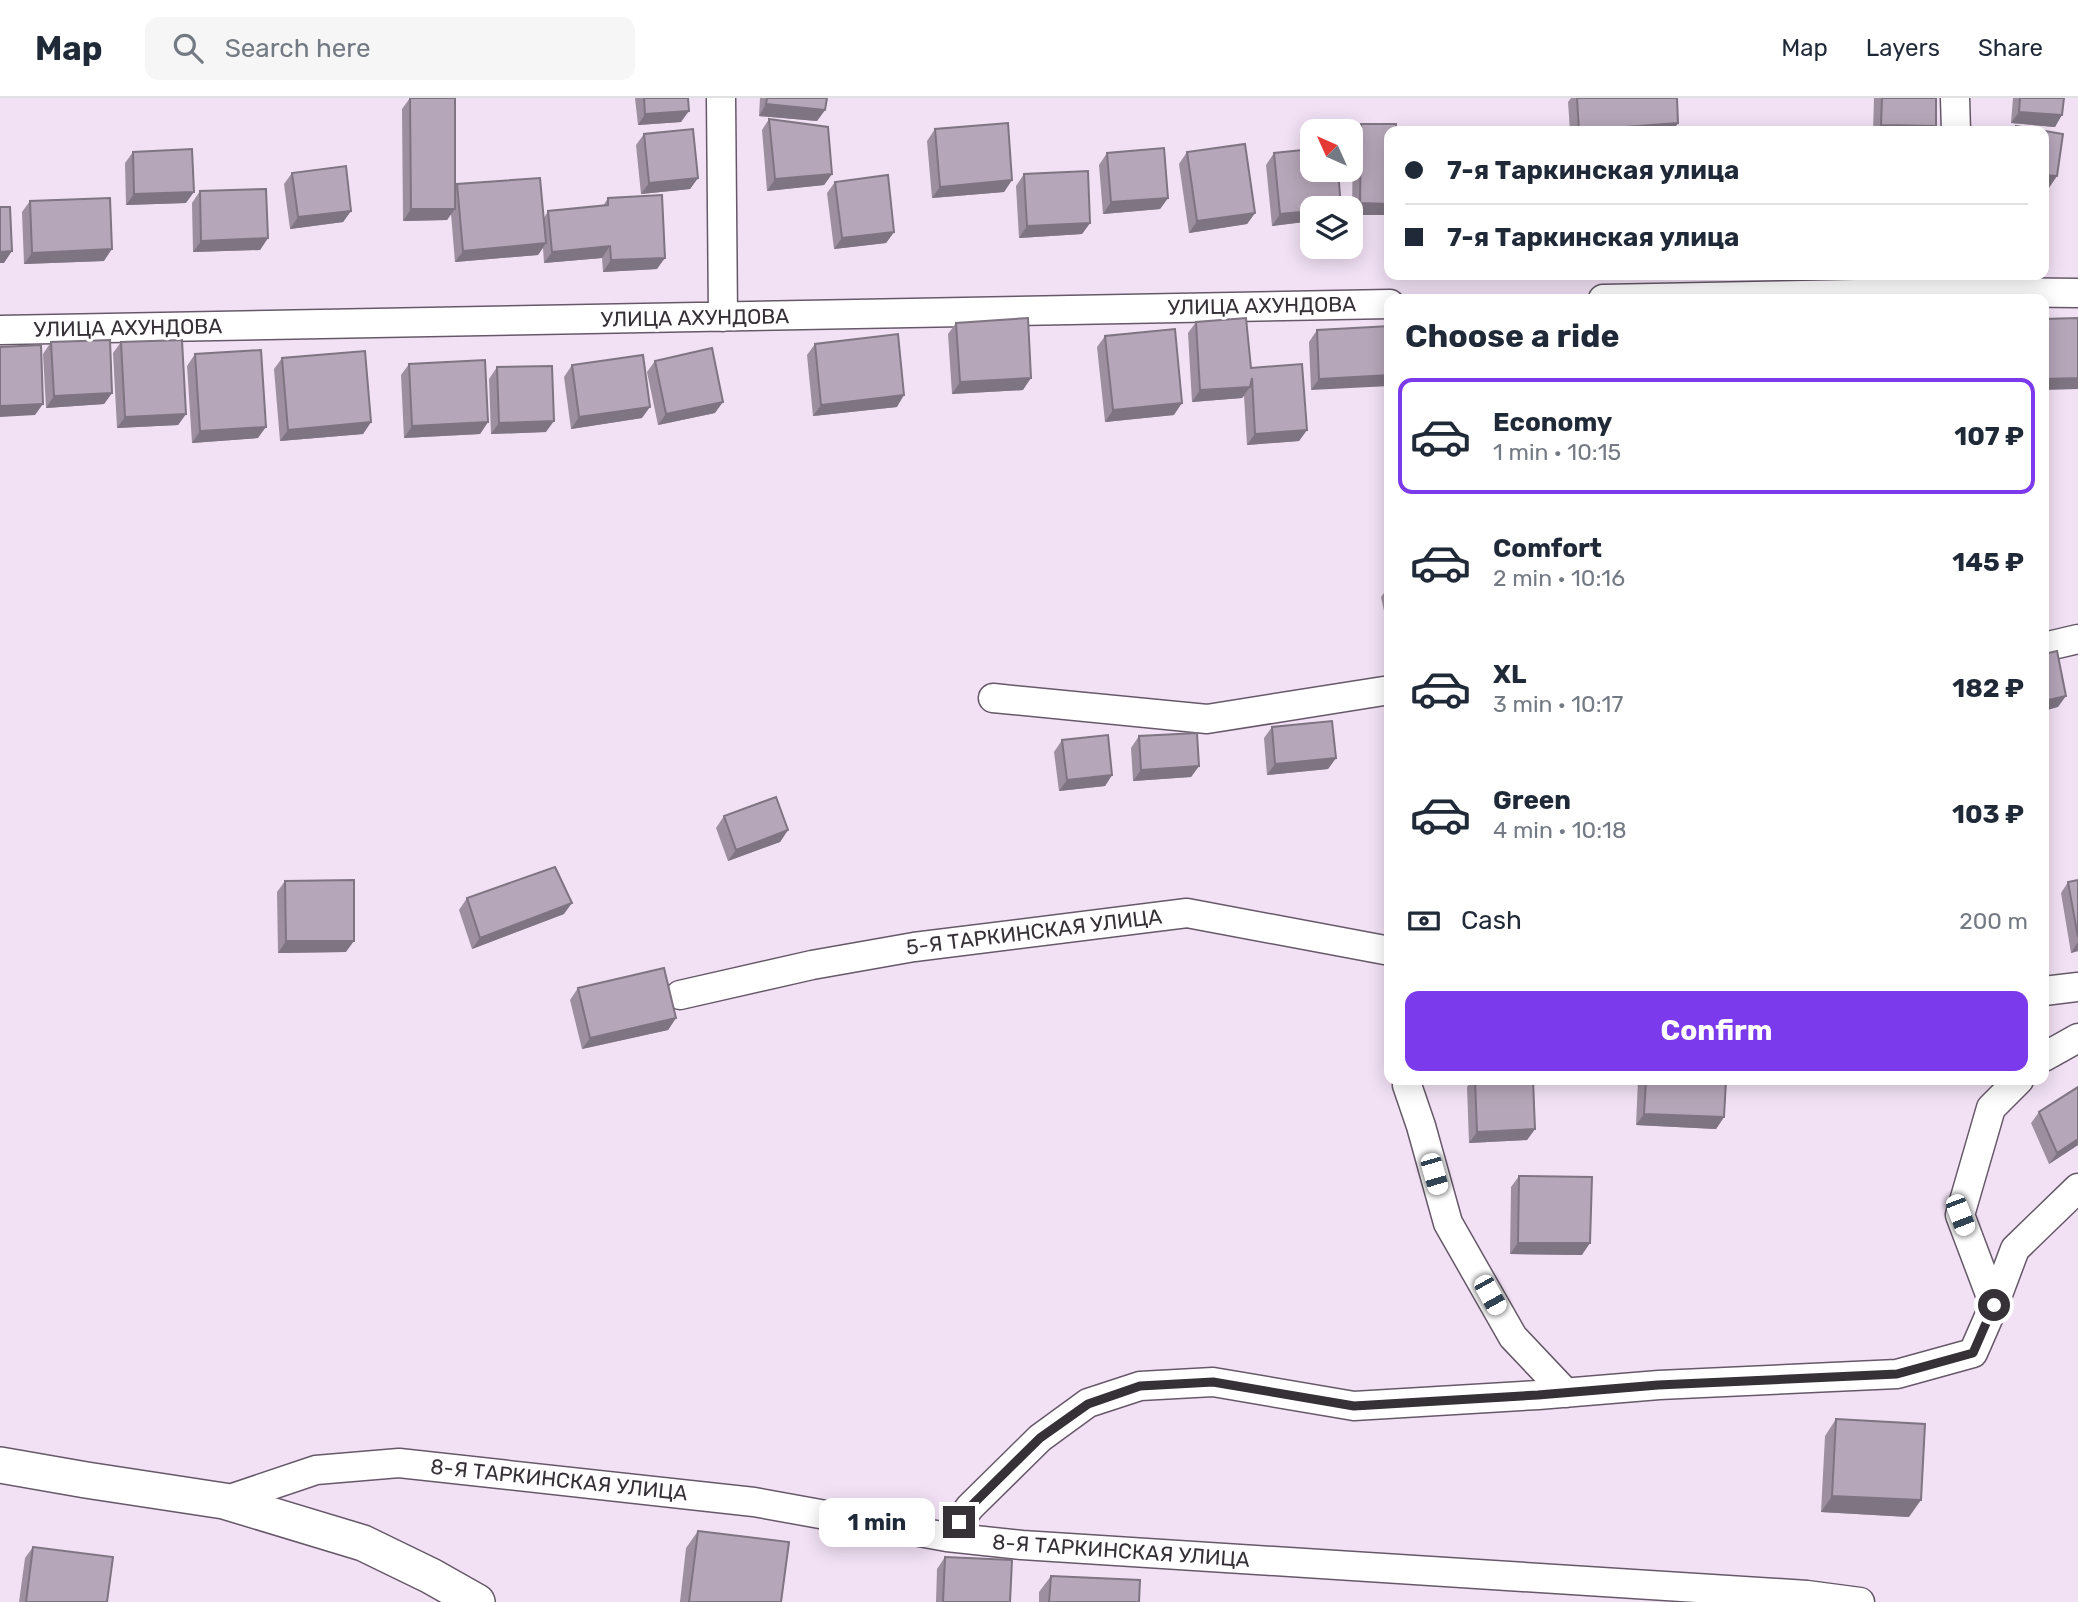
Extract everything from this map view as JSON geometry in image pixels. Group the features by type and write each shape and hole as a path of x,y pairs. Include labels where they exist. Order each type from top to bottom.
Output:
{"street":[{"path":"721,98 723,317"},
{"path":"1955,98 1956,126"},
{"path":"1714,294 1959,283 2078,293"},
{"name":"УЛИЦА АХУНДОВА","path":"0,330 1384,304"},
{"path":"2049,646 2078,639"},
{"path":"993,698 1207,719 1384,691"},
{"name":"5-Я ТАРКИНСКАЯ УЛИЦА","path":"680,995 812,965 914,947 1187,913 1384,950"},
{"path":"2049,990 2078,987"},
{"path":"2049,1054 2078,1038"},
{"path":"1407,1085 1448,1223 1513,1337 1566,1393"},
{"path":"1994,1305 1960,1215 1991,1108 2014,1085"},
{"path":"947,1537 970,1507 1040,1438 1088,1404 1140,1386 1213,1382 1354,1406 1658,1385 1897,1374 1973,1353 2015,1249 2078,1188"},
{"name":"8-Я ТАРКИНСКАЯ УЛИЦА","path":"224,1501 316,1470 399,1463 754,1502 947,1537 1022,1545 1807,1595 1860,1602"},
{"path":"0,1465 224,1501 363,1543 435,1589 477,1602"}],"building":[{"path":"410,98 455,98 455,209 411,209"},
{"path":"644,98 688,98 689,111 645,114"},
{"path":"767,98 827,98 825,110 766,104"},
{"path":"1577,98 1677,98 1678,123 1579,126"},
{"path":"1882,98 1936,98 1936,126 1881,125"},
{"path":"2020,98 2064,98 2062,115 2019,112"},
{"path":"769,119 828,127 832,174 775,179"},
{"path":"1008,123 1012,180 940,187 935,129"},
{"path":"1363,124 1396,124 1384,126 1384,204 1363,203 1363,196 1360,196 1360,182 1363,182"},
{"path":"693,129 698,178 649,183 644,134"},
{"path":"2049,132 2063,134 2057,176 2049,175"},
{"path":"1245,144 1255,213 1197,221 1187,152"},
{"path":"1164,148 1168,198 1111,202 1107,153"},
{"path":"192,149 194,192 134,194 133,152"},
{"path":"1300,150 1300,182 1339,182 1340,196 1300,196 1300,212 1280,214 1274,153"},
{"path":"346,166 351,211 298,217 292,173"},
{"path":"1088,171 1090,223 1027,226 1024,174"},
{"path":"888,175 894,232 842,238 835,182"},
{"path":"540,178 546,243 463,251 457,184"},
{"path":"266,189 268,238 201,241 200,191"},
{"path":"662,195 665,258 611,260 610,246 552,252 548,211 608,205 608,198"},
{"path":"110,198 112,249 32,253 30,201"},
{"path":"0,207 10,207 12,251 0,252"},
{"path":"1028,318 1031,378 960,382 956,323"},
{"path":"1246,318 1251,368 1302,364 1307,430 1255,434 1252,378 1250,387 1200,390 1196,322"},
{"path":"2078,318 2078,378 2049,379 2049,319"},
{"path":"1384,326 1384,375 1319,379 1317,330"},
{"path":"1175,329 1182,403 1113,410 1105,336"},
{"path":"898,334 904,395 821,405 815,344"},
{"path":"110,340 112,393 54,396 51,342"},
{"path":"182,340 186,414 125,417 121,342"},
{"path":"41,345 43,404 0,406 0,347"},
{"path":"712,348 723,402 666,414 655,361"},
{"path":"261,350 266,427 200,431 195,354"},
{"path":"365,351 371,422 288,430 282,358"},
{"path":"643,355 650,407 579,417 572,365"},
{"path":"485,360 488,422 412,426 409,364"},
{"path":"552,366 554,421 499,423 497,367"},
{"path":"2057,651 2066,696 2049,700 2049,653"},
{"path":"1332,721 1336,758 1275,764 1272,727"},
{"path":"1197,733 1199,766 1141,770 1139,736"},
{"path":"1108,735 1112,775 1067,780 1062,740"},
{"path":"776,797 788,830 736,850 724,816"},
{"path":"555,867 572,903 480,938 467,898"},
{"path":"354,880 354,941 286,941 285,881"},
{"path":"2078,880 2078,937 2068,882"},
{"path":"664,968 676,1018 590,1038 578,988"},
{"path":"1475,1085 1533,1085 1535,1129 1477,1132"},
{"path":"1646,1085 1726,1085 1724,1117 1644,1114"},
{"path":"2078,1087 2078,1139 2057,1153 2039,1112"},
{"path":"1519,1176 1592,1177 1590,1243 1518,1243"},
{"path":"1836,1419 1925,1424 1921,1500 1832,1496"},
{"path":"698,1531 789,1542 781,1602 689,1602"},
{"path":"33,1547 113,1557 107,1602 26,1602"},
{"path":"945,1557 1012,1560 1010,1602 943,1602"},
{"path":"1051,1576 1140,1580 1139,1602 1049,1602"}],"route":[{"path":"959,1522 970,1507 1040,1438 1088,1404 1140,1386 1213,1382 1354,1406 1658,1385 1897,1374 1973,1353 1994,1305"}]}
